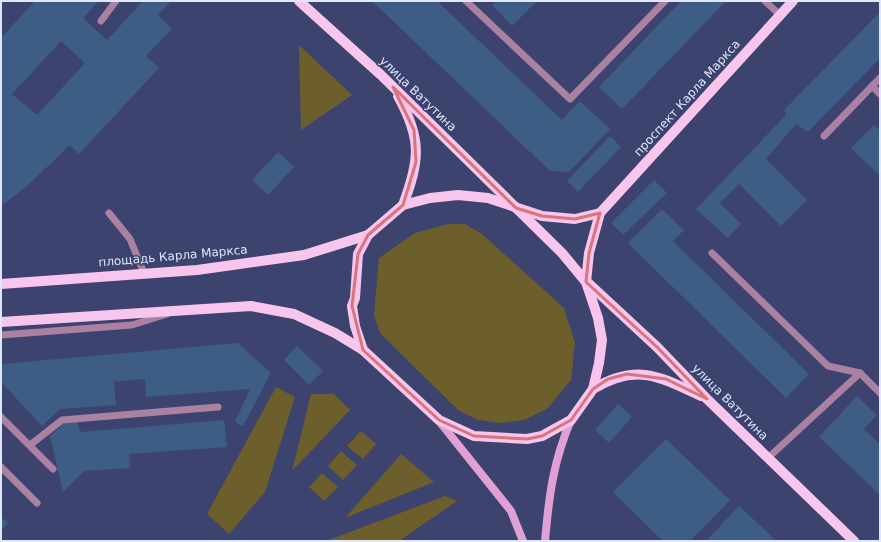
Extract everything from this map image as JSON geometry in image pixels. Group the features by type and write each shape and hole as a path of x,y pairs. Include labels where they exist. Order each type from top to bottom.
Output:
{"main road":[{"name":"проспект Карла Маркса","path":"600,213 794,1"},
{"name":"улица Ватутина","path":"304,3 393,87 516,208"},
{"path":"393,87 414,130 417,146 416,162 411,184 402,205"},
{"name":"площадь Карла Маркса","path":"363,350 355,326 352,306 355,298 358,254 368,235 402,205 430,198 458,195 488,198 542,216 575,219 600,213 589,253 586,282"},
{"name":"площадь Карла Маркса","path":"516,208 562,252 586,282 598,318 602,340 599,363 593,389 571,420 560,448 550,491 545,541"},
{"name":"площадь Карла Маркса","path":"1,284 197,270 304,255 368,235"},
{"name":"улица Ватутина","path":"586,282 657,347 707,399 854,541"},
{"name":"площадь Карла Маркса","path":"1,322 183,309 251,306 294,314 335,333 363,350 439,420 511,511 523,541"},
{"path":"593,389 608,379 627,374 647,374 666,379 707,399"},
{"name":"площадь Карла Маркса","path":"439,420 474,436 527,439 542,436 571,420"}],"lane":[{"path":"101,21 116,1"},
{"path":"466,1 570,99 665,1"},
{"path":"765,1 780,15"},
{"path":"824,136 880,78"},
{"path":"872,86 880,94"},
{"path":"109,213 130,239 144,273"},
{"path":"712,253 828,366 860,373 880,392"},
{"name":"площадь Карла Маркса","path":"1,334 132,325 183,309"},
{"path":"768,458 860,373"},
{"path":"30,445 62,420 218,407"},
{"path":"1,417 54,469"},
{"path":"1,467 37,502"}],"highlighted area":[{"path":"393,87 516,208 542,216 575,219 600,213 589,253 586,282 657,347 707,399 666,379 627,374 608,379 593,389 571,420 542,436 527,439 474,436 439,420 363,350 352,306 358,254 368,235 403,205 416,162 414,130"}],"shaded area":[{"path":"299,45 352,95 301,130"},
{"path":"448,224 465,224 482,234 564,308 575,343 571,380 547,409 524,420 500,423 478,420 458,410 380,333 374,315 379,258 415,233"},
{"path":"276,387 295,397 265,492 229,534 207,514"},
{"path":"311,394 334,394 350,410 292,471"},
{"path":"361,431 376,444 363,459 347,446"},
{"path":"341,451 357,465 343,480 328,466"},
{"path":"401,454 434,482 345,518"},
{"path":"322,473 338,487 324,501 309,487"},
{"path":"445,496 457,501 399,541 326,541"}],"building":[{"path":"35,1 99,1 83,18 107,40 143,1 171,1 158,15 172,29 146,56 159,68 79,154 70,145 26,187 1,206 1,38","holes":["61,41 85,63 37,115 12,94"]},
{"path":"372,1 437,1 562,120 580,101 610,129 569,172 550,171"},
{"path":"497,1 537,1 512,26 492,5"},
{"path":"681,1 726,1 622,109 599,87"},
{"path":"880,12 880,58 808,132 796,124 766,159 807,200 781,226 739,184 720,203 741,224 728,238 696,209 786,115 784,110"},
{"path":"874,125 880,131 880,176 851,148"},
{"path":"610,136 621,147 578,192 567,181"},
{"path":"278,152 294,167 268,195 252,180"},
{"path":"654,180 667,193 623,235 611,223"},
{"path":"662,209 684,230 673,241 809,374 786,398 628,243"},
{"path":"238,343 271,373 243,426 235,422 250,389 146,397 145,379 114,382 116,405 60,409 42,426 1,382 1,364"},
{"path":"297,346 323,371 309,385 284,360"},
{"path":"857,396 877,415 864,429 880,444 880,495 819,437"},
{"path":"618,404 632,417 609,443 595,430"},
{"path":"224,420 227,447 129,454 130,468 84,471 63,492 50,436 64,423 78,422 80,432"},
{"path":"666,439 730,500 690,541 663,541 613,492"},
{"path":"739,506 764,529 776,541 706,541"},
{"path":"1,517 8,523 1,530"}]}
